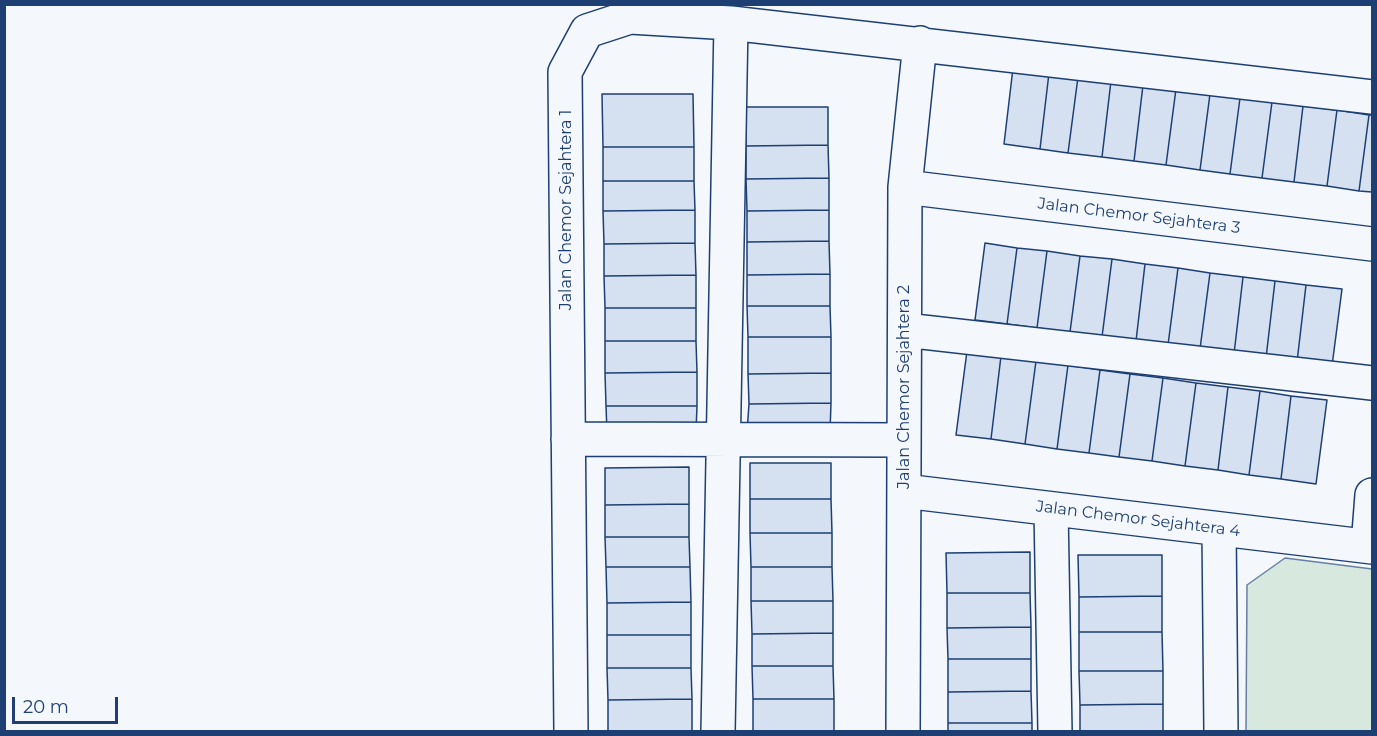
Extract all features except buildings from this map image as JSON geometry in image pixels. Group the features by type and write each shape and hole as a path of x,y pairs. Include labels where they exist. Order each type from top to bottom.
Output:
{"street":[{"name":"Jalan Chemor Sejahtera 1","path":"571,732 565,72 587,31 630,17 731,23 920,43 1372,97"},
{"path":"718,732 731,23"},
{"name":"Jalan Chemor Sejahtera 2","path":"903,732 905,187 920,43"},
{"name":"Jalan Chemor Sejahtera 3","path":"905,187 1372,244"},
{"path":"905,330 1372,383"},
{"path":"568,439 904,440"},
{"name":"Jalan Chemor Sejahtera 4","path":"904,491 1370,547"},
{"path":"1370,547 1372,495"},
{"path":"1051,509 1055,732"},
{"path":"1219,529 1221,732"}],"shaded area":[{"path":"1285,558 1372,569 1372,731 1246,731 1247,585"}]}
